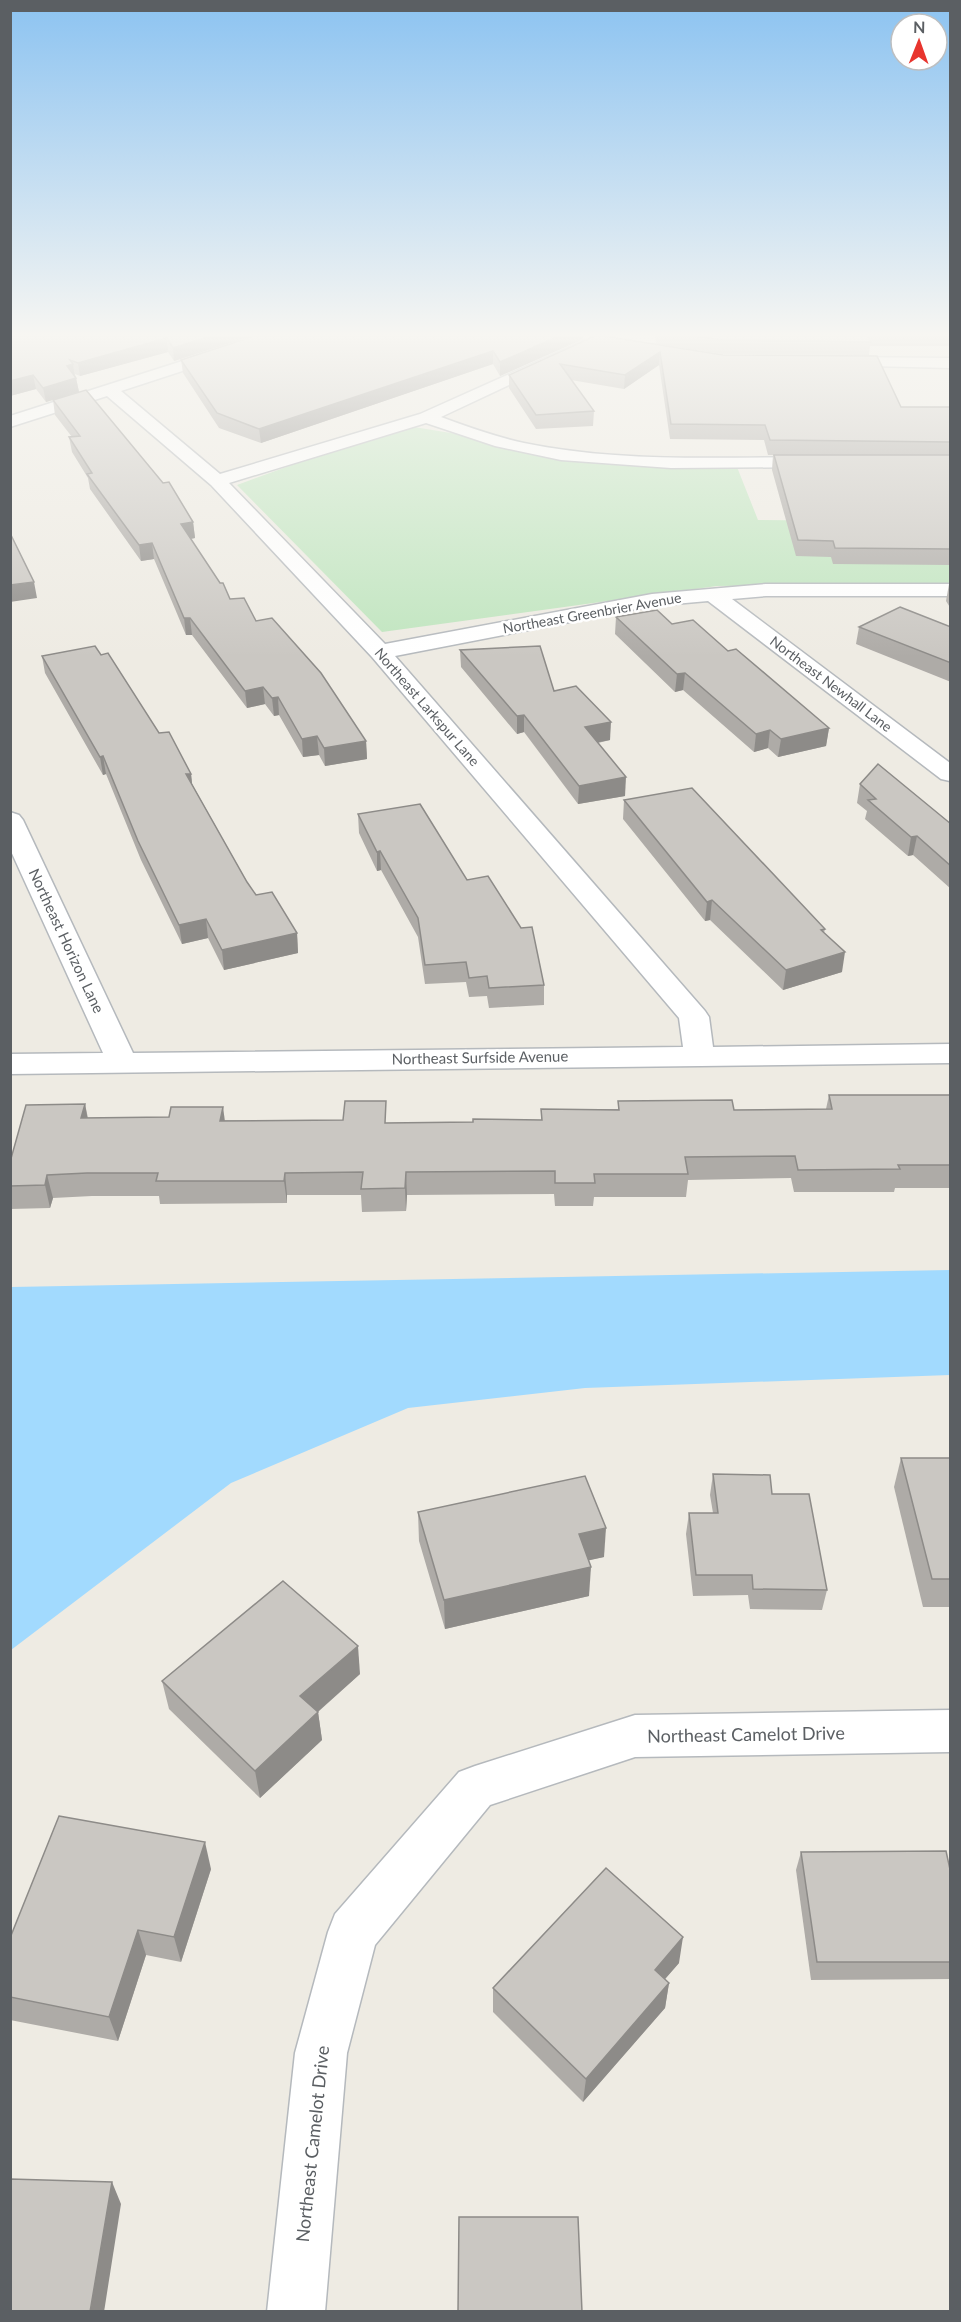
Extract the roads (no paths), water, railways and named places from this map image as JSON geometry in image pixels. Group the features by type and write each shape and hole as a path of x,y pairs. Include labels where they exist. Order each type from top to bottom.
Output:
{"street":[{"name":"Northeast Larkspur Lane","path":"169,440 217,481 380,652 694,1017 699,1055"},
{"path":"217,481 352,440"},
{"path":"497,440 525,449 572,455 671,462 834,462"},
{"name":"Northeast Greenbrier Avenue","path":"380,652 652,600 766,590 951,590"},
{"name":"Northeast Newhall Lane","path":"712,594 950,774"},
{"name":"Northeast Horizon Lane","path":"10,820 122,1062"},
{"name":"Northeast Surfside Avenue","path":"10,1064 951,1054"},
{"name":"Northeast Camelot Drive","path":"296,2312 321,2053 353,1932 475,1788 635,1736 951,1731"}],"water":[{"path":"950,1270 950,1375 585,1388 408,1408 231,1483 11,1650 11,1287"}]}
